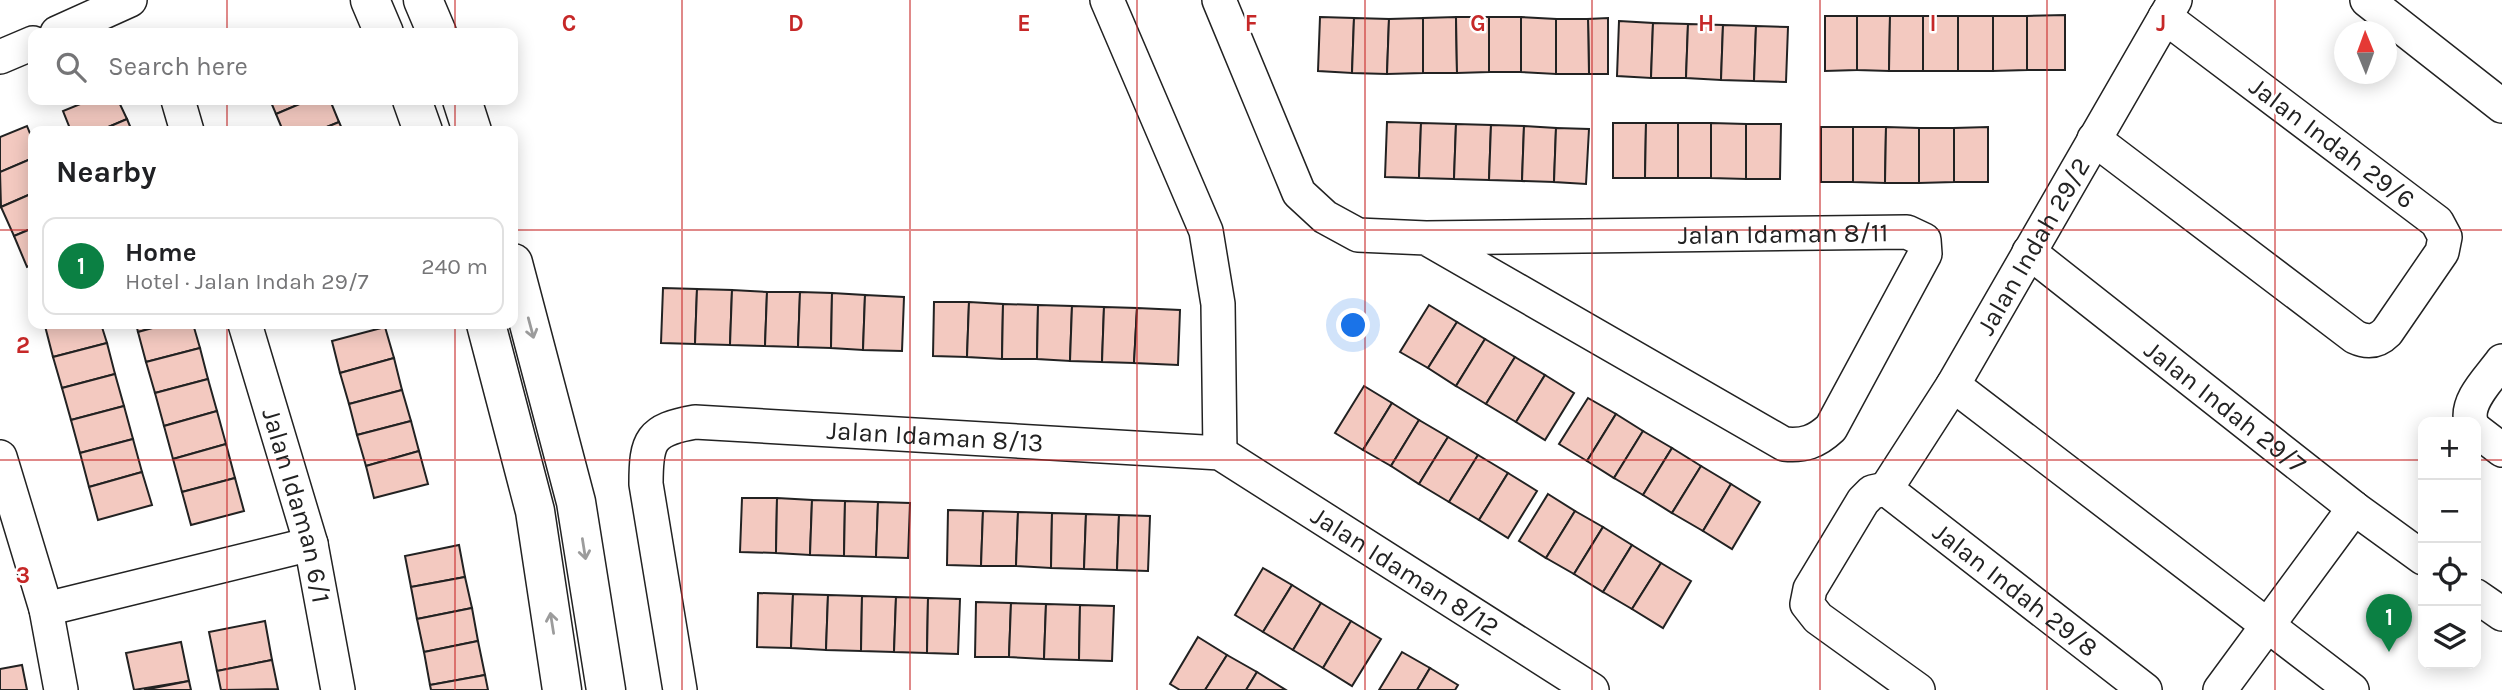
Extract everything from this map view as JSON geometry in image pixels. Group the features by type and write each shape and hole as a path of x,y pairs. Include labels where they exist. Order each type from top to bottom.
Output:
{"main road":[{"path":"370,0 382,28"},
{"path":"423,0 435,28"},
{"path":"414,105 421,126"},
{"path":"464,105 470,126"},
{"path":"518,281 576,502 606,690"},
{"path":"487,329 535,510 562,690"}],"street":[{"path":"68,28 130,0"},
{"path":"1107,0 1206,231 1218,304 1220,453"},
{"name":"Jalan Idaman 8/11","path":"1219,0 1299,193 1325,217 1358,235 1426,238 1907,232 1924,240 1925,254 1830,428 1821,437 1798,445 1784,444 1426,238"},
{"path":"2367,0 2502,106"},
{"name":"Jalan Indah 29/2","path":"1886,489 1953,384 2170,8"},
{"name":"Jalan Indah 29/6","path":"2094,139 2355,337 2364,341 2373,342 2381,338 2445,245 2445,237 2437,222 2170,8"},
{"path":"0,57 28,45"},
{"path":"179,105 186,126"},
{"name":"Jalan Indah 29/7","path":"2029,252 2354,508 2418,554"},
{"name":"Jalan Idaman 6/1","path":"246,329 311,544 338,690"},
{"path":"2471,417 2470,409 2474,401 2502,361"},
{"path":"1953,384 2352,690"},
{"name":"Jalan Idaman 8/13","path":"680,690 646,484 646,457 654,437 670,427 695,422 1220,453"},
{"path":"2481,434 2502,450"},
{"name":"Jalan Idaman 8/12","path":"1220,453 1592,690"},
{"path":"0,457 46,609 61,690"},
{"path":"1886,489 1872,492 1863,501 1810,589 1807,604 1818,618 1918,690"},
{"name":"Jalan Indah 29/8","path":"1886,489 2145,690"},
{"path":"2220,690 2354,508"},
{"path":"46,609 311,544"},
{"path":"2481,599 2502,614"}],"building":[{"path":"2065,15 2065,70 2027,70 2027,16"},
{"path":"1825,16 1857,16 1857,70 1825,71"},
{"path":"1857,16 1890,16 1889,71 1857,70"},
{"path":"1890,16 1923,16 1923,71 1889,71"},
{"path":"1923,16 1958,16 1958,71 1923,71"},
{"path":"1958,16 1993,16 1993,71 1958,71"},
{"path":"1993,16 2027,16 2027,70 1993,71"},
{"path":"1320,17 1354,18 1352,73 1318,71"},
{"path":"1456,17 1457,73 1423,73 1423,18"},
{"path":"1456,17 1489,17 1489,72 1457,73"},
{"path":"1489,17 1521,17 1521,72 1489,72"},
{"path":"1521,17 1556,19 1556,74 1521,72"},
{"path":"1354,18 1389,19 1387,74 1352,73"},
{"path":"1423,18 1423,73 1387,74 1389,19"},
{"path":"1608,18 1608,74 1589,74 1588,19"},
{"path":"1556,19 1588,19 1589,74 1556,74"},
{"path":"1619,21 1653,23 1651,78 1617,76"},
{"path":"1653,23 1688,24 1686,78 1651,78"},
{"path":"1688,24 1723,25 1721,80 1686,78"},
{"path":"1723,25 1756,26 1754,81 1721,80"},
{"path":"1756,26 1788,27 1786,82 1754,81"},
{"path":"78,105 120,105 127,119 111,126 69,126 63,111"},
{"path":"272,105 297,105 276,114"},
{"path":"297,105 332,105 339,122 329,126 281,126 276,114"},
{"path":"127,119 130,126 111,126"},
{"path":"1387,122 1421,123 1419,178 1385,177"},
{"path":"1421,123 1456,124 1454,179 1419,178"},
{"path":"1613,123 1646,123 1645,178 1613,178"},
{"path":"1646,123 1678,123 1678,178 1645,178"},
{"path":"1678,123 1711,123 1711,178 1678,178"},
{"path":"1711,123 1746,124 1746,179 1711,178"},
{"path":"1456,124 1491,125 1489,180 1454,179"},
{"path":"1746,124 1781,124 1780,179 1746,179"},
{"path":"1491,125 1524,126 1522,181 1489,180"},
{"path":"27,126 28,160 0,172 0,137"},
{"path":"1524,126 1556,128 1554,182 1522,181"},
{"path":"1821,127 1853,127 1853,182 1821,182"},
{"path":"1853,127 1886,127 1885,183 1853,182"},
{"path":"1886,127 1919,128 1919,183 1885,183"},
{"path":"1988,127 1988,182 1954,182 1954,128"},
{"path":"1556,128 1589,129 1586,184 1554,182"},
{"path":"1919,128 1954,128 1954,182 1919,183"},
{"path":"28,160 28,195 1,207 0,172"},
{"path":"28,195 28,230 14,236 1,207"},
{"path":"28,230 27,267 14,236"},
{"path":"663,288 697,289 695,344 661,343"},
{"path":"697,289 732,290 730,345 695,344"},
{"path":"732,290 767,292 765,346 730,345"},
{"path":"767,292 800,292 798,347 765,346"},
{"path":"800,292 832,293 831,348 798,347"},
{"path":"832,293 865,295 863,350 831,348"},
{"path":"865,295 904,297 902,351 863,350"},
{"path":"934,302 969,302 967,357 933,356"},
{"path":"969,302 1003,304 1002,359 967,357"},
{"path":"1003,304 1038,305 1037,359 1002,359"},
{"path":"1038,305 1072,306 1070,361 1037,359"},
{"path":"1429,305 1457,322 1428,368 1400,352"},
{"path":"1072,306 1104,307 1102,362 1070,361"},
{"path":"1104,307 1137,308 1134,363 1102,362"},
{"path":"1137,308 1180,310 1178,365 1134,363"},
{"path":"1457,322 1485,339 1456,386 1428,368"},
{"path":"46,329 103,329 107,343 53,357"},
{"path":"149,329 194,329 200,348 146,362 138,332"},
{"path":"386,329 394,358 340,373 332,341"},
{"path":"1485,339 1515,357 1486,404 1456,386"},
{"path":"107,343 115,374 62,388 53,357"},
{"path":"200,348 208,379 155,393 146,362"},
{"path":"1515,357 1545,375 1516,422 1486,404"},
{"path":"394,358 402,390 349,404 340,373"},
{"path":"115,374 124,406 71,420 62,388"},
{"path":"1545,375 1574,393 1545,440 1516,422"},
{"path":"208,379 217,411 164,426 155,393"},
{"path":"1364,386 1392,403 1363,450 1335,433"},
{"path":"402,390 411,421 357,435 349,404"},
{"path":"1588,398 1616,414 1587,461 1559,444"},
{"path":"1392,403 1419,420 1391,466 1363,450"},
{"path":"124,406 133,439 80,453 71,420"},
{"path":"217,411 226,444 173,459 164,426"},
{"path":"1616,414 1643,431 1614,478 1587,461"},
{"path":"1419,420 1448,437 1419,484 1391,466"},
{"path":"411,421 419,451 366,466 357,435"},
{"path":"1643,431 1672,448 1643,495 1614,478"},
{"path":"1448,437 1478,455 1449,502 1419,484"},
{"path":"133,439 142,472 89,487 80,453"},
{"path":"226,444 235,478 182,492 173,459"},
{"path":"1672,448 1701,466 1672,513 1643,495"},
{"path":"419,451 428,484 374,498 366,466"},
{"path":"1478,455 1508,473 1479,520 1449,502"},
{"path":"1701,466 1731,484 1703,531 1672,513"},
{"path":"142,472 152,505 98,520 89,487"},
{"path":"1508,473 1537,491 1508,538 1479,520"},
{"path":"235,478 244,511 191,525 182,492"},
{"path":"1731,484 1760,502 1732,549 1703,531"},
{"path":"1548,494 1575,511 1546,558 1519,541"},
{"path":"742,498 777,498 776,553 740,552"},
{"path":"777,498 812,500 810,555 776,553"},
{"path":"812,500 845,501 844,556 810,555"},
{"path":"845,501 878,502 876,557 844,556"},
{"path":"878,502 910,503 908,558 876,557"},
{"path":"948,510 983,511 981,566 947,565"},
{"path":"983,511 1018,512 1016,566 981,566"},
{"path":"1575,511 1603,527 1574,574 1546,558"},
{"path":"1018,512 1052,513 1051,568 1016,566"},
{"path":"1052,513 1086,514 1084,569 1051,568"},
{"path":"1086,514 1119,515 1117,570 1084,569"},
{"path":"1119,515 1150,516 1148,571 1117,570"},
{"path":"1603,527 1632,545 1603,592 1574,574"},
{"path":"459,545 465,577 411,587 405,556"},
{"path":"1632,545 1661,563 1632,609 1603,592"},
{"path":"1661,563 1691,581 1663,628 1632,609"},
{"path":"1263,568 1292,585 1263,632 1235,615"},
{"path":"465,577 472,608 417,619 411,587"},
{"path":"1292,585 1321,603 1293,650 1263,632"},
{"path":"758,593 793,594 791,648 757,647"},
{"path":"793,594 828,595 826,650 791,648"},
{"path":"828,595 862,596 861,651 826,650"},
{"path":"862,596 896,597 894,652 861,651"},
{"path":"896,597 928,598 927,653 894,652"},
{"path":"928,598 960,599 958,654 927,653"},
{"path":"976,602 1011,603 1009,657 975,657"},
{"path":"1011,603 1046,604 1044,659 1009,657"},
{"path":"1321,603 1351,621 1323,668 1293,650"},
{"path":"1046,604 1080,605 1079,660 1044,659"},
{"path":"1080,605 1114,606 1112,661 1079,660"},
{"path":"472,608 478,641 424,652 417,619"},
{"path":"265,621 272,660 217,671 209,632"},
{"path":"1351,621 1381,639 1352,686 1323,668"},
{"path":"1198,637 1227,655 1205,690 1180,690 1170,684"},
{"path":"478,641 485,675 430,685 424,652"},
{"path":"181,642 189,681 134,690 126,653"},
{"path":"1402,652 1430,668 1417,690 1379,690"},
{"path":"1227,655 1257,672 1246,690 1205,690"},
{"path":"272,660 278,689 221,690 217,671"},
{"path":"22,665 27,690 0,690 0,669"},
{"path":"1430,668 1458,685 1455,690 1417,690"},
{"path":"1257,672 1286,690 1246,690"},
{"path":"485,675 488,690 431,690 430,685"},
{"path":"189,681 191,690 144,690"}],"place":[{"name":"Home","path":"2389,652"}]}
